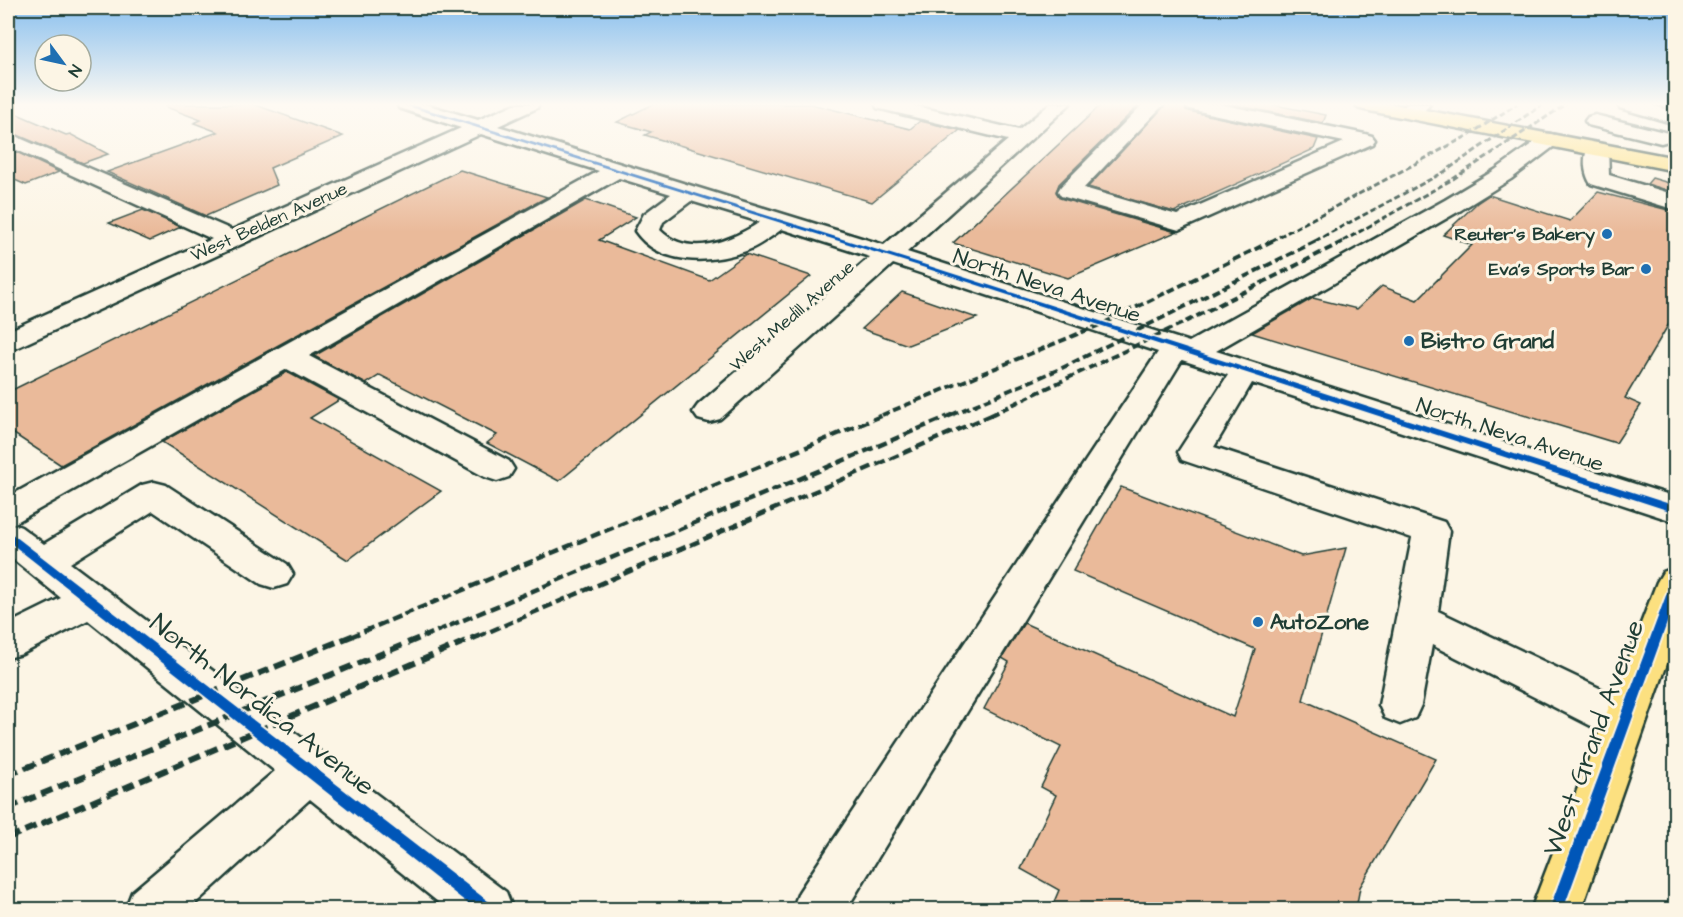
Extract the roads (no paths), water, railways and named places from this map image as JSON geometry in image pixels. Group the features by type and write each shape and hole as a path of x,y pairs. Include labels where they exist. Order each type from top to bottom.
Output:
{"main road":[{"path":"1585,147 1676,165"},
{"name":"West Grand Avenue","path":"1556,909 1676,582"}],"street":[{"path":"25,147 232,239"},
{"name":"West Belden Avenue","path":"8,341 435,147"},
{"name":"North Neva Avenue","path":"543,147 887,255 1676,510"},
{"name":"West Medill Avenue","path":"709,412 1011,147"},
{"path":"1112,147 1069,191 1179,223 1350,147"},
{"path":"817,909 1183,350 1466,197 1518,165 1541,147"},
{"path":"1640,158 1654,147"},
{"path":"1597,149 1596,165 1599,179 1676,203"},
{"path":"8,513 617,170"},
{"path":"688,192 652,219 647,231 652,238 677,250 709,252 738,245 779,221"},
{"path":"286,356 497,469"},
{"path":"1245,371 1194,452 1431,531 1400,705"},
{"path":"41,562 154,494 273,574"},
{"name":"North Nordica Avenue","path":"8,536 488,909"},
{"path":"8,642 91,601"},
{"path":"1417,619 1624,721"},
{"path":"150,909 310,770"}],"railway":[{"path":"1271,241 1447,147"},
{"path":"1315,241 1444,172 1481,147"},
{"path":"1343,241 1453,179 1502,147"},
{"path":"882,415 1102,324 1274,240"},
{"path":"951,415 1062,368 1318,240"},
{"path":"991,415 1187,321 1346,240"},
{"path":"350,637 886,414"},
{"path":"423,637 954,414"},
{"path":"477,637 994,414"},
{"path":"8,775 354,635"},
{"path":"8,808 427,635"},
{"path":"8,838 480,635"}],"place":[{"name":"Reuter’s Bakery","path":"1607,234"},
{"name":"Eva’s Sports Bar","path":"1646,269"},
{"name":"Bistro Grand","path":"1409,341"},
{"name":"AutoZone","path":"1258,622"}]}
